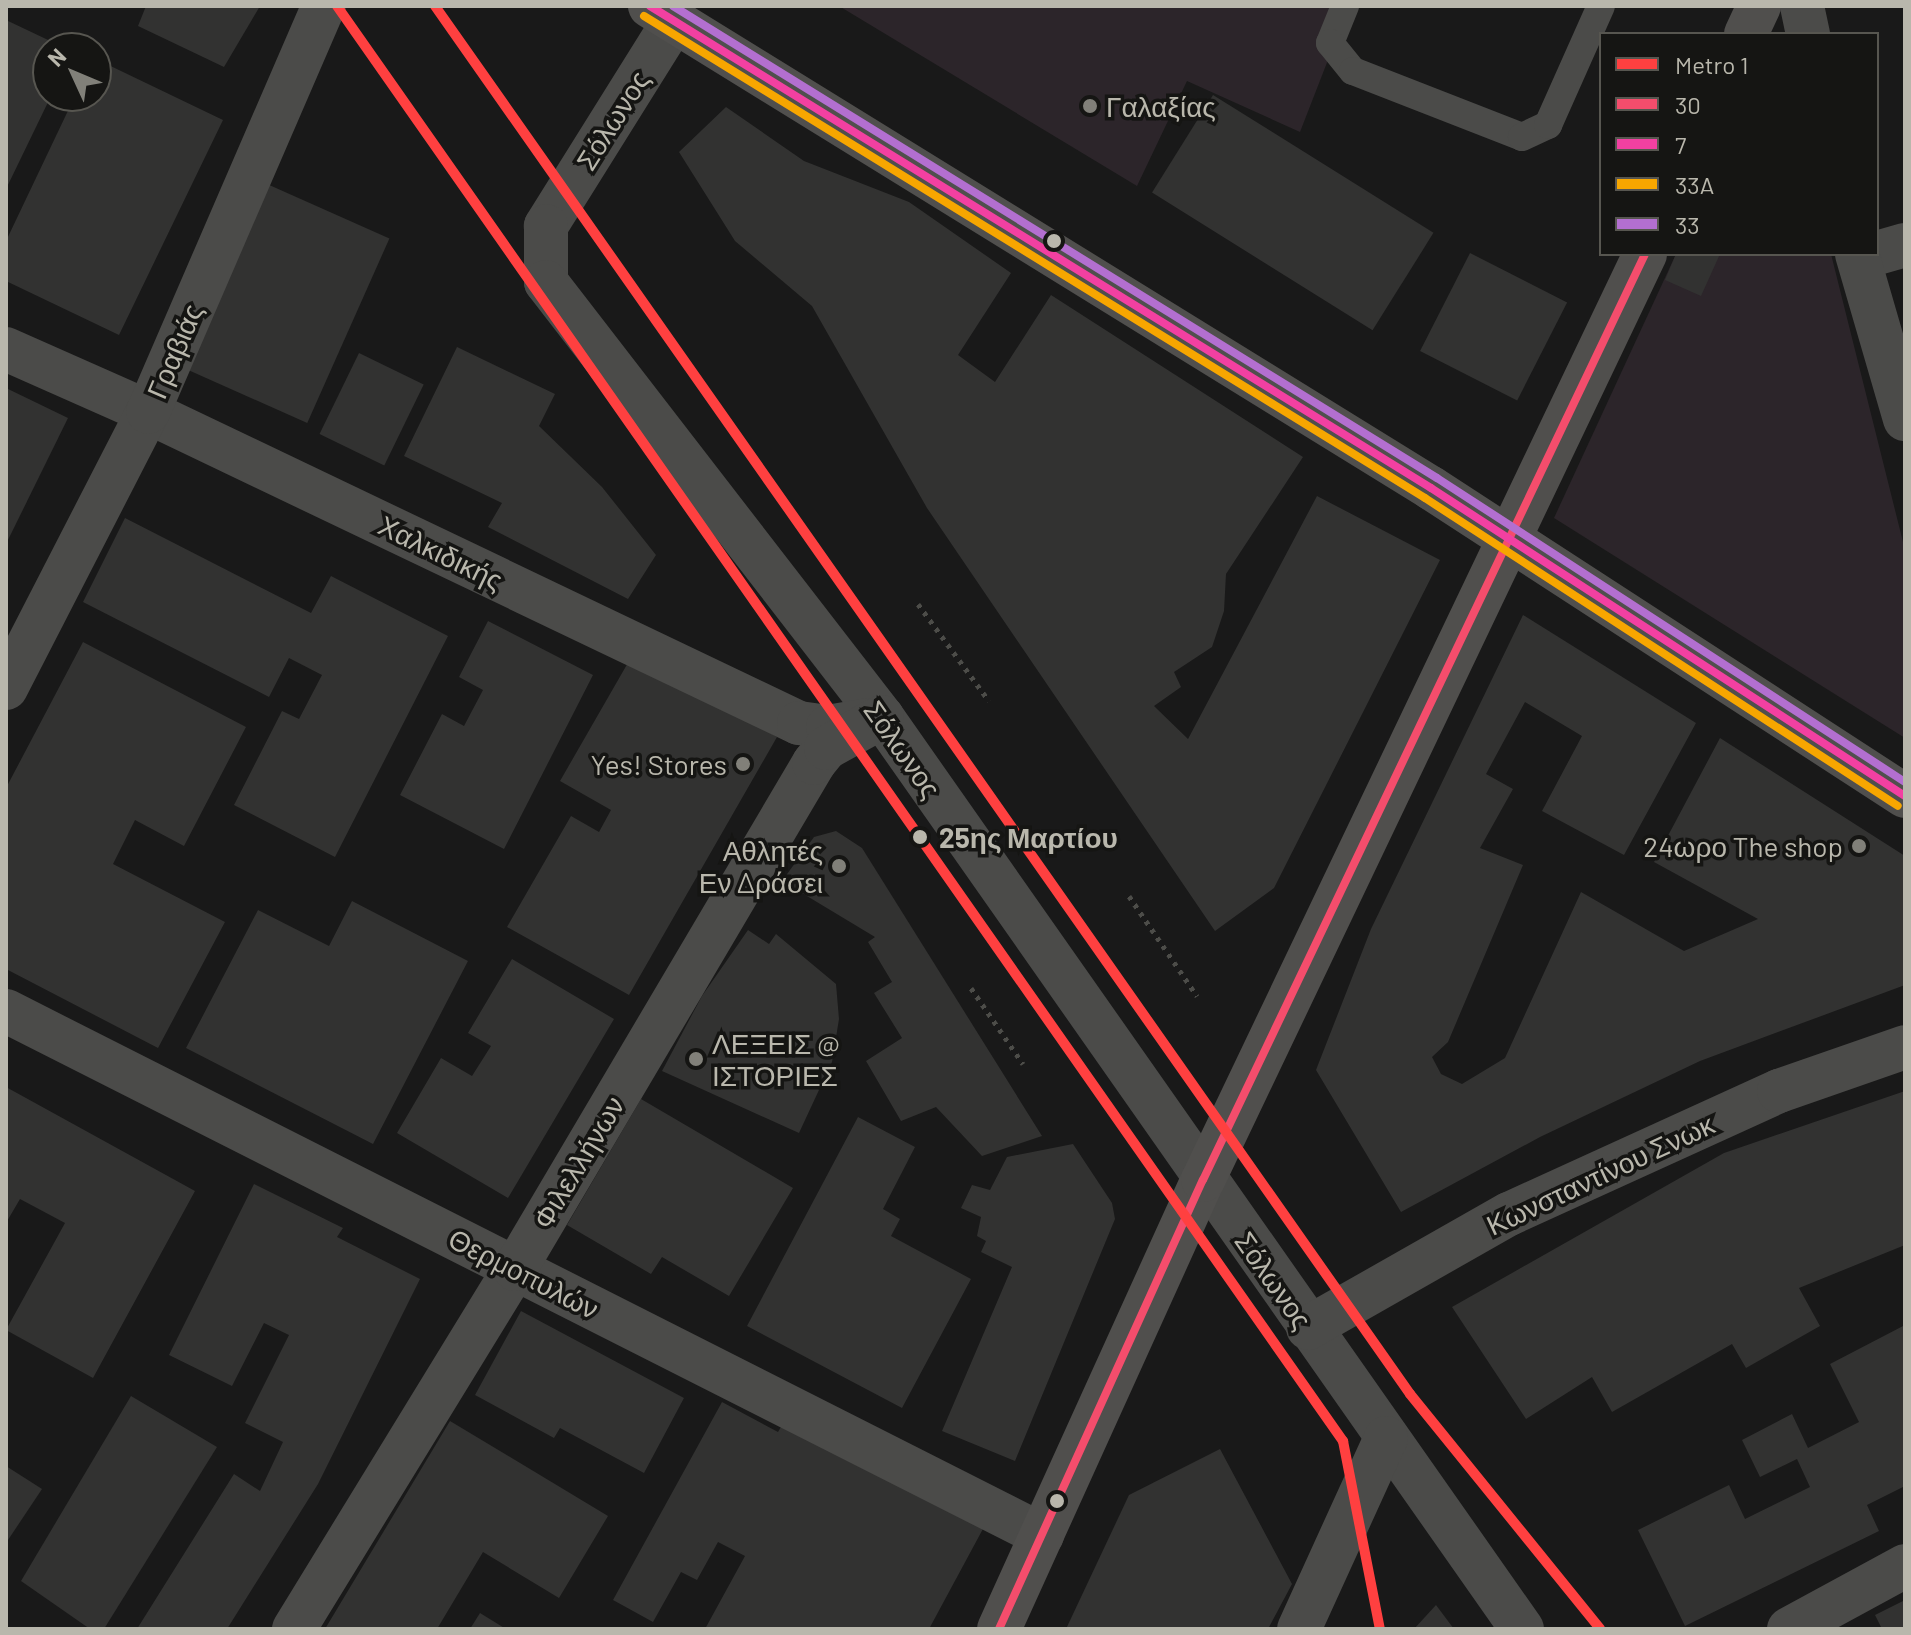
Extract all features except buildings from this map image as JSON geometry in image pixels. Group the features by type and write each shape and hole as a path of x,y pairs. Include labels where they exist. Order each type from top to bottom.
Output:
{"main road":[{"path":"1747,32 1759,6"},
{"path":"662,14 1431,488 1507,541 1905,796"},
{"path":"999,1629 1203,1180 1507,541 1562,436 1644,256"}],"street":[{"name":"Γραβιάς","path":"6,688 148,412 324,6"},
{"path":"1802,6 1808,32"},
{"name":"Σόλωνος","path":"662,14 546,226 546,282 882,717 1203,1180 1522,1629"},
{"path":"1879,252 1905,245"},
{"path":"1866,256 1905,419"},
{"name":"Χαλκιδικής","path":"6,349 148,412 799,723 828,727 882,717"},
{"name":"Φιλελλήνων","path":"294,1629 515,1269 814,763 826,748 882,717"},
{"name":"Θερμοπυλών","path":"6,1011 1042,1535"},
{"name":"Κωνσταντίνου Σνωκ","path":"1308,1328 1509,1214 1779,1091 1905,1047"},
{"path":"1299,1629 1386,1438"},
{"path":"1789,1629 1905,1566"}],"lane":[{"path":"1345,6 1330,43 1353,71 1522,137 1548,125 1601,6"}],"path":[{"path":"918,604 989,701"},
{"path":"1129,896 1197,996"},
{"path":"971,988 1023,1064"}],"shaded area":[{"name":"Γαλαξίας","path":"839,6 1349,6 1300,132 1187,81 1137,186"},
{"path":"1675,256 1832,256 1905,550 1905,738 1554,518"}],"metro line":[{"name":"1","path":"337,6 1343,1441 1380,1629"},
{"name":"1","path":"435,6 1410,1394 1600,1629"}],"transit line":[{"name":"7","path":"650,6 1431,488 1905,796"},
{"name":"33","path":"673,6 1437,478 1905,782"},
{"name":"33A","path":"644,16 1425,498 1898,806"},
{"name":"30","path":"999,1629 1203,1180 1644,256"}],"place":[{"name":"Γαλαξίας","path":"1090,106"},
{"name":"Yes! Stores","path":"743,764"},
{"name":"25ης Μαρτίου","path":"920,837"},
{"name":"24ωρο The shop","path":"1859,846"},
{"name":"Αθλητές Εν Δράσει","path":"839,866"},
{"name":"ΛΕΞΕΙΣ @ ΙΣΤΟΡΙΕΣ","path":"696,1059"}]}
